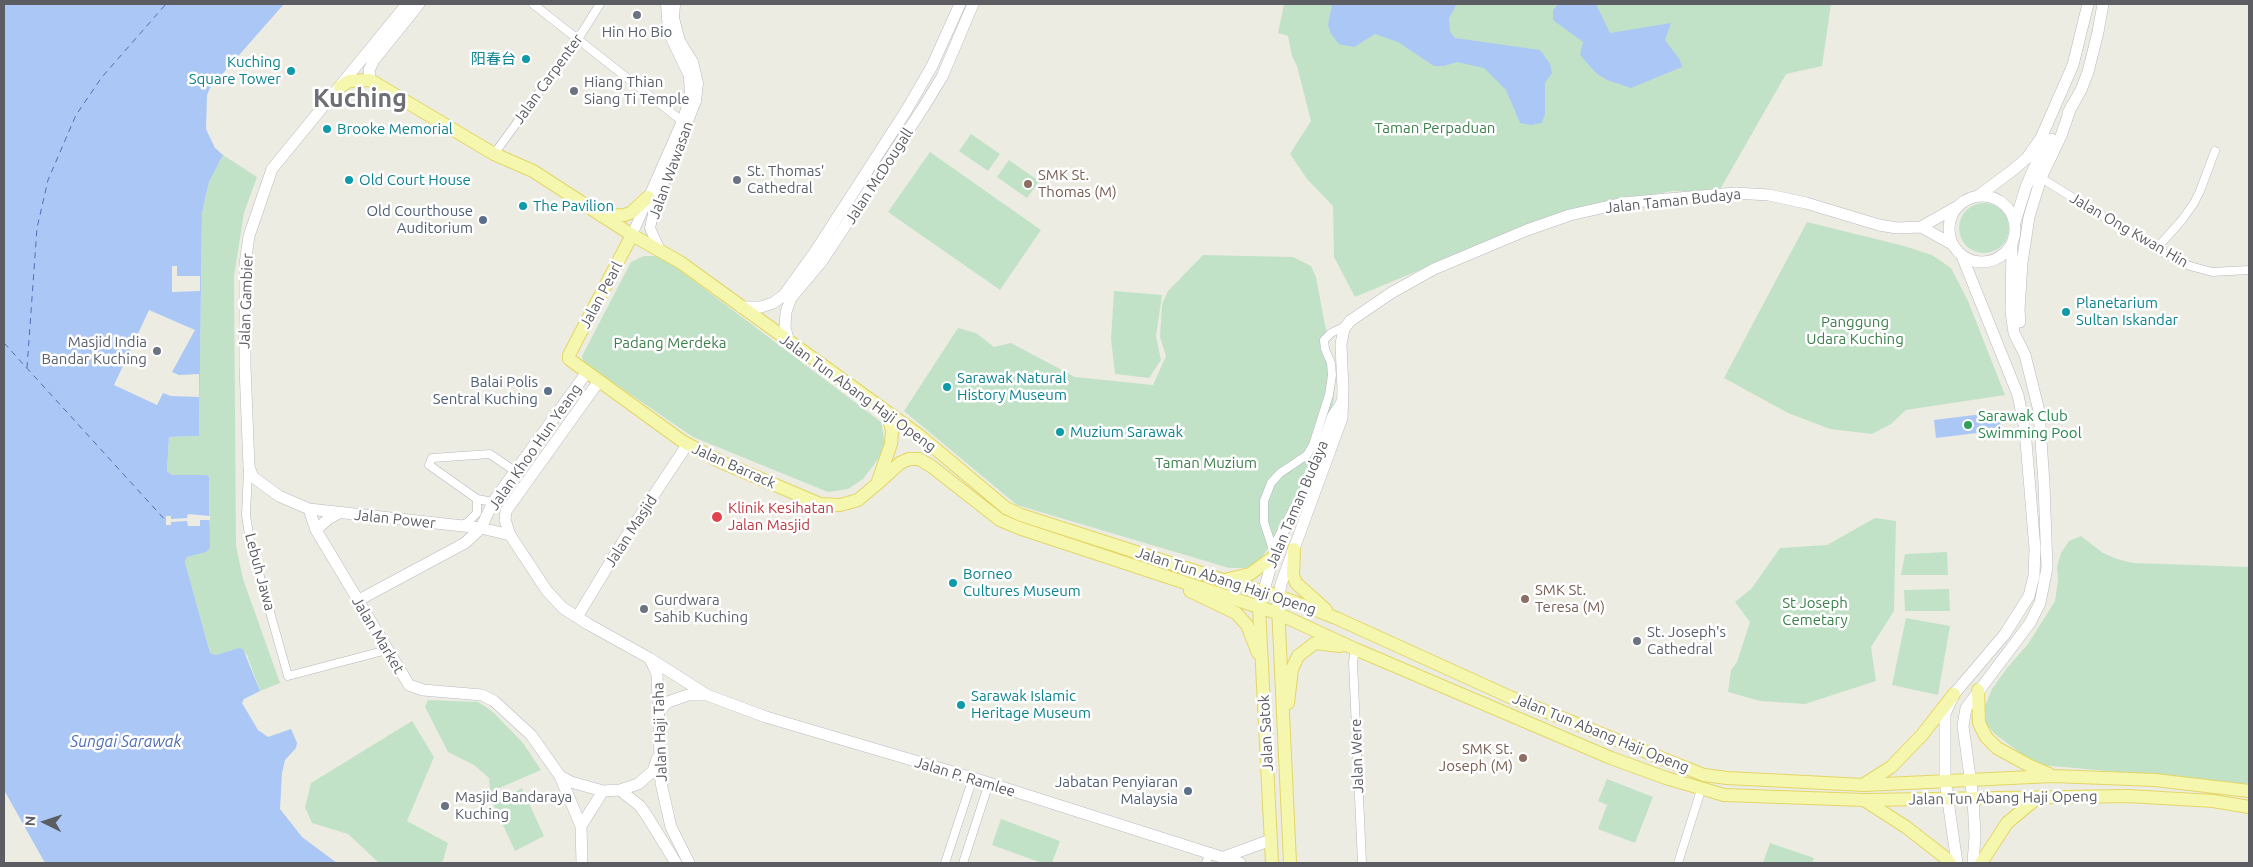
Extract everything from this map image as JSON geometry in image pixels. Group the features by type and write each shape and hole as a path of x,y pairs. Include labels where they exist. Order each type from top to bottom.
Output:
{"main road":[{"name":"Jalan Gambier","path":"249,467 245,367 246,264 249,236 272,169 407,4"},
{"path":"340,87 350,81 370,80 369,70 374,60 420,4"},
{"name":"Jalan McDougall","path":"741,308 761,307 773,303 784,296 815,252 906,111 932,66 960,4"},
{"name":"Jalan McDougall","path":"789,342 785,327 786,312 791,298 822,261 923,108 942,77 973,4"},
{"path":"1978,196 2020,164 2041,138 2073,65 2088,4"},
{"path":"2025,355 2014,333 2011,312 2012,244 2015,222 2035,166 2081,90 2088,72 2103,4"},
{"name":"Jalan Tun Abang Haji Openg","path":"370,80 494,154 533,171 632,235 680,262 919,436 1006,508 1021,515 1223,580 1280,596 1336,618 1590,731 1704,774 1726,778 1864,784 2053,776 2155,780 2249,791"},
{"path":"1974,863 1973,799 1963,726 1966,708 2030,624 2040,603 2046,582 2047,531 2039,411 2025,355 2018,310 2028,218 2041,178 2061,136 2071,107"},
{"name":"Jalan Taman Budaya","path":"1277,613 1281,584 1342,418 1341,340 1350,321 1390,293 1434,269 1527,230 1570,215 1623,204 1735,193 1769,195 1806,203 1879,226 1897,228 1921,227"},
{"path":"1921,227 1967,199 1978,196 1988,196 2005,205 2015,222"},
{"path":"602,216 625,215 632,212 648,197"},
{"path":"1952,244 1949,224 1958,206"},
{"path":"1864,784 1891,767 1922,735 2004,634 2029,596 2034,576 2035,549 2025,430 2018,395 1962,256 1952,244 1921,227"},
{"name":"Jalan Pearl","path":"569,355 632,235"},
{"path":"1962,256 1970,260 1990,262 1999,258 2012,244"},
{"name":"Jalan Barrack","path":"569,355 570,361 687,445 721,462 820,504 840,505 858,500 877,484"},
{"name":"Jalan Khoo Hun Yeang","path":"357,601 465,543 481,528 494,502 587,372"},
{"name":"Jalan Khoo Hun Yeang","path":"510,535 505,520 506,511 599,381"},
{"name":"Jalan Taman Budaya","path":"1259,607 1273,556 1308,484 1333,416 1342,402"},
{"path":"877,484 891,444 892,431 888,414"},
{"name":"Jalan Masjid","path":"577,618 622,543 687,445"},
{"name":"Jalan Tun Abang Haji Openg","path":"877,484 900,463 909,459 919,459 931,466 1000,520 1019,528 1277,613 1354,649 1611,758 1701,790 1724,795 1864,800 2128,796 2214,801 2249,807"},
{"path":"249,467 254,477 262,485 279,496 309,510"},
{"name":"Jalan Power","path":"309,510 481,528 510,535"},
{"name":"Jalan Market","path":"309,510 316,530 409,685 423,690 482,695 494,701 531,735 560,776 581,826"},
{"path":"316,530 328,519 339,513"},
{"path":"460,526 466,532 465,543"},
{"name":"Jalan P. Ramlee","path":"510,535 547,591 563,608 577,618 649,658 707,695 774,719 989,783 1208,858 1224,857 1240,863"},
{"path":"1294,549 1293,575 1296,583 1305,593 1336,618"},
{"path":"1223,580 1250,574 1273,556"},
{"path":"1146,570 1236,613 1247,625 1263,670"},
{"name":"Jalan Satok","path":"1259,607 1272,862"},
{"name":"Jalan Satok","path":"1277,613 1290,863"},
{"path":"1284,735 1292,669 1298,656 1315,643 1354,649"},
{"name":"Jalan Haji Taha","path":"649,658 657,674 661,783 671,827 689,863"},
{"path":"1978,690 1979,723 1986,737 1997,748 2053,776"},
{"name":"Jalan P. Ramlee","path":"658,712 668,702 688,694 707,695"},
{"path":"1954,694 1945,714 1945,780 1957,863"},
{"path":"560,776 571,782 603,791 620,790 638,784 653,771 659,752"},
{"path":"620,790 640,806 676,863"},
{"path":"582,863 581,826 603,791"},
{"path":"1981,863 2007,823 2037,798"},
{"path":"1864,800 1906,827 1950,863"},
{"path":"1224,857 1271,840"}],"street":[{"path":"533,4 682,121"},
{"name":"Jalan Carpenter","path":"494,154 578,39 600,4"},
{"name":"Jalan Wawasan","path":"632,235 682,121 690,97 688,76 668,32 666,4"},
{"name":"Jalan Wawasan","path":"660,250 650,228 651,220 655,205 696,101 698,83 693,62 680,41 674,18 675,4"},
{"path":"2156,249 2182,220 2194,203 2215,151"},
{"name":"Jalan Ong Kwan Hin","path":"2041,178 2156,249 2202,270 2225,272 2249,270"},
{"path":"1273,556 1264,522 1264,502 1271,483 1280,473 1307,455 1313,444 1329,395 1332,375 1331,363 1325,350 1324,340 1330,332 1346,326"},
{"path":"494,502 477,499 429,465 432,458 490,454 516,472"},
{"name":"Lebuh Jawa","path":"249,467 246,515 250,540 288,676 387,650"},
{"path":"460,526 468,522 477,513 477,499"},
{"name":"Jalan Were","path":"1354,649 1362,863"},
{"path":"945,863 972,778"},
{"path":"963,863 989,783"},
{"path":"1678,863 1701,790"}],"green space":[{"name":"Taman Perpaduan","path":"1284,4 1831,4 1822,66 1786,74 1718,193 1673,191 1629,199 1458,254 1355,297 1334,257 1333,206 1307,179 1290,154 1311,121 1288,36 1278,33"},
{"path":"971,134 1000,154 988,171 959,151"},
{"path":"930,152 1041,230 1000,290 888,212"},
{"path":"223,155 257,177 244,213 234,276 236,546 243,579 280,683 260,691 247,655 239,648 216,655 210,653 185,562 187,557 206,552 210,520 209,477 207,475 172,475 167,471 169,437 199,436 202,213 209,182"},
{"path":"1009,160 1039,181 1027,198 997,177"},
{"path":"1979,203 1989,203 2002,210 2009,223 2009,233 2002,246 1989,253 1979,253 1970,249 1963,242 1959,233 1959,223 1963,214 1970,207"},
{"name":"Panggung Udara Kuching","path":"1807,222 1904,246 1932,255 1951,268 1968,301 2005,395 1906,410 1891,424 1872,434 1830,429 1788,413 1724,378"},
{"name":"Taman Muzium","path":"1203,255 1293,257 1311,266 1316,277 1335,378 1330,418 1305,477 1277,534 1261,559 1247,568 1229,568 1017,505 904,411 958,328 976,333 994,347 1011,343 1075,377 1153,385 1166,356 1160,337 1162,304 1168,291"},
{"name":"Padang Merdeka","path":"644,256 660,256 673,265 881,422 885,443 879,458 863,479 848,489 828,492 693,437 583,362 582,356 631,262"},
{"path":"1114,291 1162,295 1156,336 1161,360 1149,378 1115,374 1111,339"},
{"name":"St Joseph Cemetary","path":"1875,518 1896,521 1894,611 1871,647 1876,681 1805,704 1760,701 1728,692 1731,670 1737,662 1750,622 1735,602 1752,588 1780,548 1827,545"},
{"path":"2081,536 2103,553 2133,563 2249,567 2249,784 2041,765 2024,756 1995,734 1985,723 1985,706 1992,689 2028,644 2055,601 2058,580 2057,567 2061,553 2069,541"},
{"path":"1947,552 1948,575 1901,575 1905,554"},
{"path":"1949,589 1950,611 1905,611 1904,590"},
{"path":"1906,618 1950,626 1938,695 1892,685"},
{"path":"428,700 478,702 494,713 523,743 541,770 490,792 489,778 474,765 448,752 425,707"},
{"path":"412,721 434,757 407,821 448,843 443,861 440,863 379,863 348,834 312,823 305,807 311,783"},
{"path":"1607,779 1653,797 1635,843 1598,829 1607,805 1598,801"},
{"path":"522,788 544,836 515,851 493,804"},
{"path":"1001,819 1060,841 1052,863 1042,863 992,845"},
{"path":"1770,843 1814,858 1812,863 1763,863"}],"water":[{"name":"Sungai Sarawak","path":"4,4 284,4 210,88 207,95 206,129 215,148 223,155 209,182 202,213 199,436 169,437 167,471 172,475 207,475 209,477 210,548 206,552 187,557 185,562 210,653 216,655 239,648 243,649 260,691 244,699 242,703 258,730 268,737 291,729 297,743 296,748 285,760 282,773 280,809 302,837 337,863 45,863 4,790"},
{"path":"1332,4 1457,4 1449,18 1450,32 1455,38 1540,50 1550,64 1552,73 1545,83 1545,114 1542,123 1531,125 1520,123 1506,90 1484,68 1457,62 1444,66 1434,66 1398,42 1375,34 1354,47 1339,44 1331,34 1328,25"},
{"path":"1558,4 1596,4 1610,33 1671,23 1665,40 1680,60 1682,67 1631,88 1607,80 1597,74 1580,55 1583,42 1553,20 1553,10"},
{"name":"Sarawak Club Swimming Pool","path":"1999,412 2001,430 1936,438 1934,420"}],"pier":[{"path":"172,266 177,266 177,276 200,276 200,291 172,292"},
{"name":"Masjid India Bandar Kuching","path":"149,310 195,330 172,372 179,375 199,374 199,397 171,396 163,393 157,405 114,385"},
{"path":"188,514 210,516 210,520 200,520 200,526 188,526 187,521 171,522 171,525 166,525 166,516 171,516 171,519 187,518"}],"ferry route":[{"path":"27,368 37,228 48,180 76,115 102,77 166,4"},
{"path":"4,343 166,521"}],"place":[{"name":"Hin Ho Bio","path":"637,15"},
{"name":"阳春台","path":"526,59"},
{"name":"Kuching Square Tower","path":"291,71"},
{"name":"Hiang Thian Siang Ti Temple","path":"574,91"},
{"name":"Brooke Memorial","path":"327,129"},
{"name":"Old Court House","path":"349,180"},
{"name":"St. Thomas' Cathedral","path":"737,180"},
{"name":"SMK St. Thomas (M)","path":"1028,184"},
{"name":"The Pavilion","path":"523,206"},
{"name":"Old Courthouse Auditorium","path":"483,220"},
{"name":"Planetarium Sultan Iskandar","path":"2066,312"},
{"name":"Masjid India Bandar Kuching","path":"157,351"},
{"name":"Sarawak Natural History Museum","path":"947,387"},
{"name":"Balai Polis Sentral Kuching","path":"548,391"},
{"name":"Sarawak Club Swimming Pool","path":"1968,425"},
{"name":"Muzium Sarawak","path":"1060,432"},
{"name":"Klinik Kesihatan Jalan Masjid","path":"717,517"},
{"name":"Borneo Cultures Museum","path":"953,583"},
{"name":"SMK St. Teresa (M)","path":"1525,599"},
{"name":"Gurdwara Sahib Kuching","path":"644,609"},
{"name":"St. Joseph's Cathedral","path":"1637,641"},
{"name":"Sarawak Islamic Heritage Museum","path":"961,705"},
{"name":"SMK St. Joseph (M)","path":"1523,758"},
{"name":"Jabatan Penyiaran Malaysia","path":"1188,791"},
{"name":"Masjid Bandaraya Kuching","path":"445,806"}],"district":[{"name":"Kuching","path":"360,99"}]}
